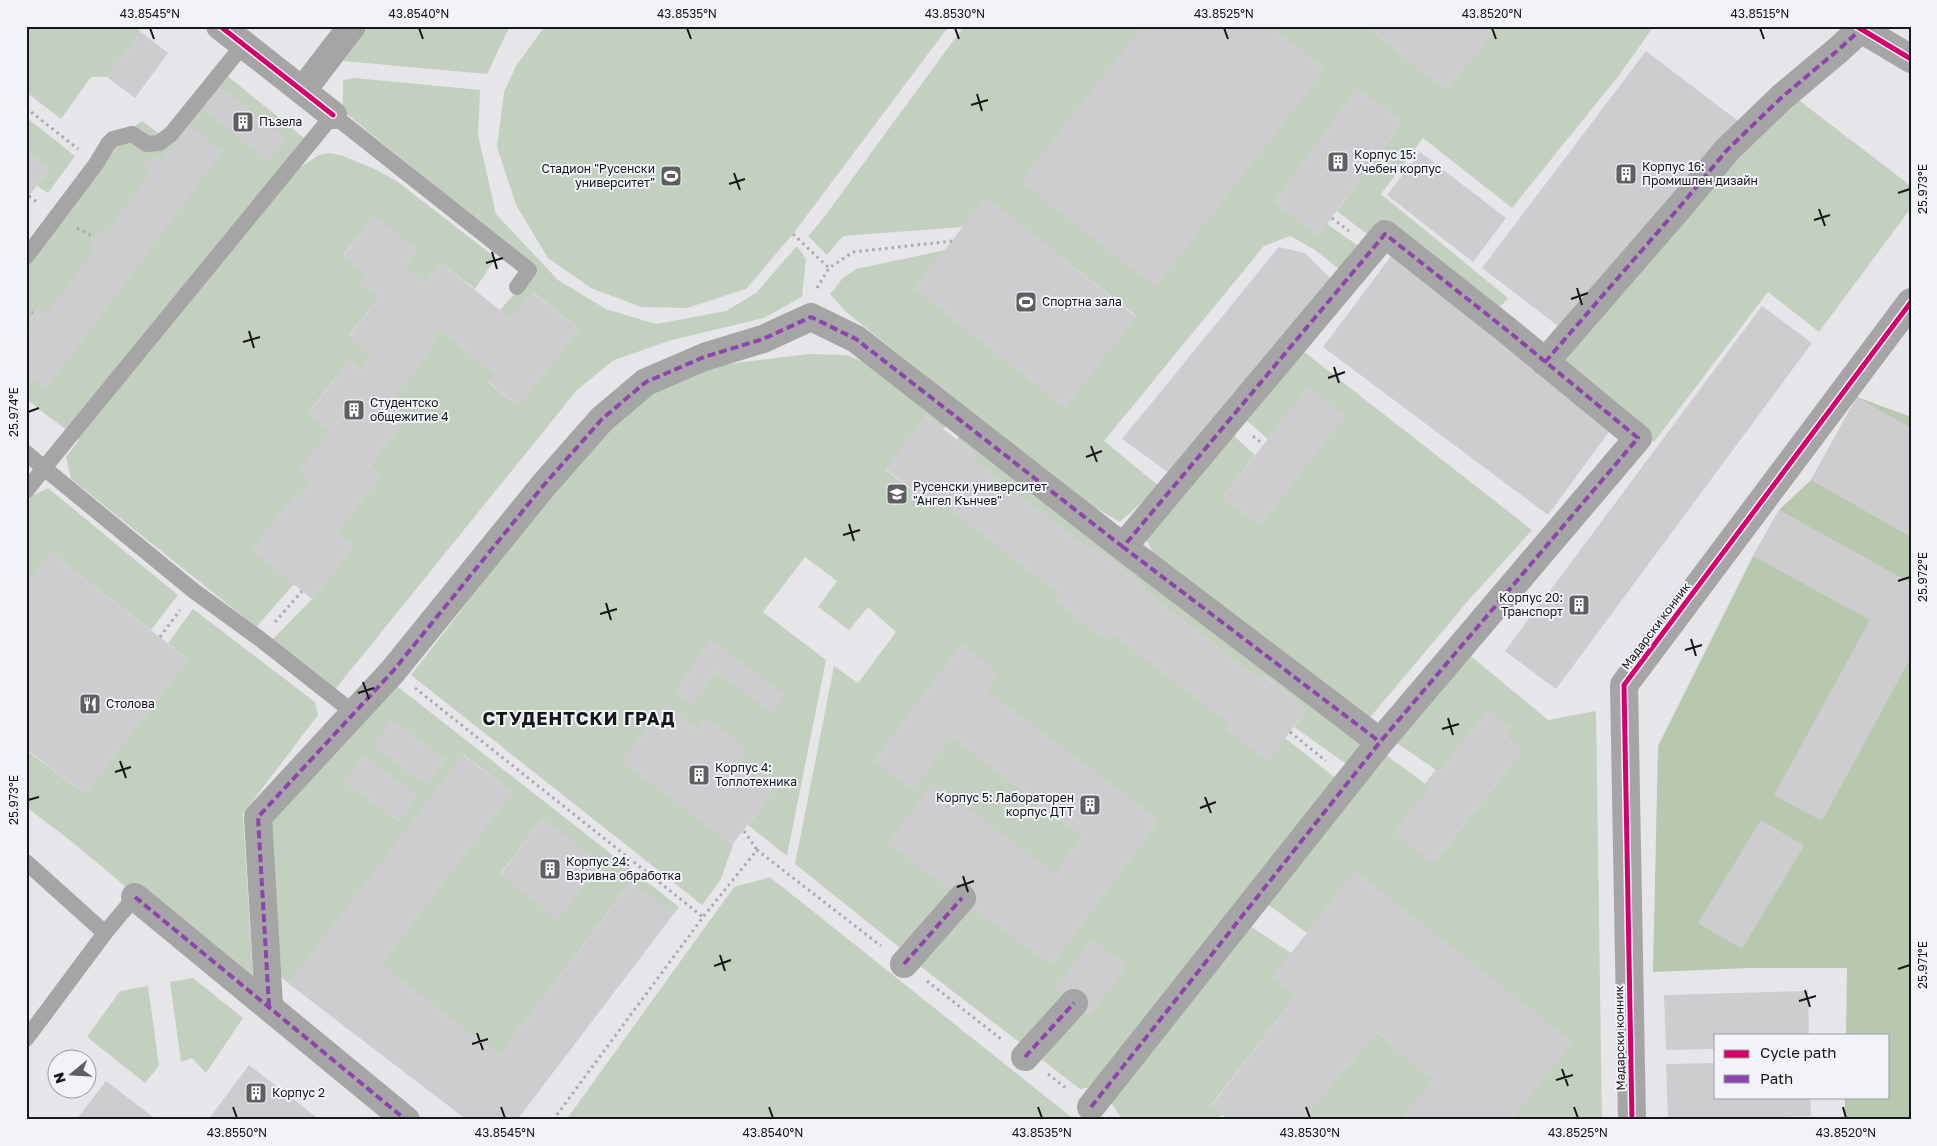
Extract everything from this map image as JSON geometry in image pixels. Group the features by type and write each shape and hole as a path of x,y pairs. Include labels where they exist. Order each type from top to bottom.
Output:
{"street":[{"path":"220,26 333,115"},
{"path":"303,90 352,26"},
{"path":"1545,362 1727,150 1782,97 1837,51 1858,28 1911,59"},
{"path":"1091,1107 1380,742 1638,438 1385,234 1123,547"},
{"name":"Мадарски конник","path":"1632,1120 1624,685 1911,302"},
{"path":"269,1006 258,817 393,671 543,486 602,418 646,382 704,357 763,339 811,317 856,339 1123,547 1380,742"},
{"path":"135,897 406,1120"},
{"path":"904,964 962,898"},
{"path":"1025,1057 1074,1003"}],"lane":[{"path":"26,257 113,139 132,134 146,144 159,143 171,134 243,45"},
{"path":"26,491 333,115 529,270 517,287"},
{"path":"26,453 194,591 260,639 354,713"},
{"path":"26,862 105,933"},
{"path":"26,1039 105,933 135,897"}],"path":[{"path":"26,108 96,164"},
{"path":"793,234 829,268"},
{"path":"811,317 812,295 829,268 853,252 952,240"},
{"path":"26,309 33,312"},
{"path":"160,637 194,591"},
{"path":"260,639 302,591"},
{"path":"393,671 704,917"},
{"path":"1290,732 1350,781"},
{"path":"744,831 757,850 1091,1107"},
{"path":"553,1120 704,917 757,850"}],"green space":[{"path":"26,26 134,26 141,32 107,77 91,77 61,119 26,92"},
{"path":"369,26 510,26 487,74 343,61"},
{"name":"Стадион \"Русенски университет\"","path":"545,26 949,26 793,234 746,289 687,308 641,307 591,288 548,258 516,205 497,147 504,92 516,66"},
{"path":"964,26 1143,26 1325,70 1270,26 1367,26 1446,90 1498,26 1654,26 1620,74 1512,208 1423,138 1381,194 1508,298 1495,313 1376,241 1337,211 1402,122 1357,89 1275,202 1319,235 1327,224 1363,249 1344,273 1315,250 1290,236 1264,246 1104,441 1159,486 1120,522 1075,496 845,311 830,294 843,278 856,269 945,250 915,288 1065,407 1136,316 986,198 963,227 843,236 827,255 808,236 822,220"},
{"path":"225,74 314,146 295,171 319,155 329,153 340,155 375,169 398,182 496,258 475,289 441,263 424,283 404,267 417,251 374,217 343,255 367,275 361,283 379,297 349,336 372,355 360,370 349,361 308,413 330,431 312,482 298,499 294,497 252,550 294,584 256,627 71,479 66,457 79,440 26,399 26,267 129,130 142,121 165,138"},
{"path":"355,78 480,90 478,135 496,214 558,280 606,309 656,324 726,311 756,293 797,246 806,259 802,297 764,318 672,340 614,360 577,390 333,692 271,641 312,599 354,546 336,532 381,476 369,465 407,418 389,403 437,342 432,337 439,329 496,375 489,383 518,406 579,329 533,292 511,319 500,310 537,268 343,111 343,80"},
{"path":"1796,98 1911,186 1911,208 1819,332 1768,292 1654,442 1557,364 1778,111"},
{"path":"26,117 75,156 48,193 37,186 49,169 26,152"},
{"path":"1303,351 1532,530 1467,602 1367,721 1158,563 1146,539 1234,436 1255,455 1223,497 1260,525 1344,416 1308,388 1268,439 1247,421"},
{"path":"809,354 847,355 888,373 953,419 943,429 926,416 886,470 936,508 942,502 1060,594 1056,601 1107,640 1112,633 1230,723 1226,728 1268,761 1285,738 1337,779 1091,1087 1080,1089 916,963 968,903 1051,965 1158,821 985,690 997,673 961,645 874,761 952,737 1083,836 1055,874 957,894 905,952 795,864 834,666 858,683 896,632 868,607 849,630 818,607 837,581 805,557 763,612 826,660 787,856 748,825 774,789 738,761 746,749 706,719 697,730 665,705 623,761 733,845 720,881 702,905 411,675 607,422 644,390 727,364","holes":["711,641 784,695 772,712 716,671 692,704 675,691"]},
{"path":"1857,397 1911,417 1911,1120 1845,1120 1845,1098 1890,1098 1890,1034 1846,1034 1847,968 1751,968 1653,972 1658,746 1753,556 1779,510 1811,480"},
{"path":"966,426 1366,736 1349,766 1294,727 1307,709 1265,676 1261,681 1144,591 1146,587 1095,548 1092,552 972,459 976,454 957,439"},
{"path":"48,488 178,595 151,630 51,553 28,584 26,504 32,496"},
{"path":"193,609 315,702 318,715 243,814 254,994 71,841 26,807 26,750 85,794 188,659 168,643"},
{"path":"1466,652 1548,720 1596,711 1602,1120 1511,1120 1571,1042 1355,872 1307,933 1266,903 1386,755 1430,787 1434,862 1522,751 1505,737 1510,729 1488,711 1439,772 1391,739"},
{"path":"379,672 679,907 673,915 630,883 499,1056 380,965 512,792 464,755 289,984 279,975 270,819","holes":["392,721 445,760 427,785 374,746","364,757 417,796 399,821 345,782","542,819 600,863 558,919 500,874"]},
{"path":"770,877 1075,1120 566,1120 734,887"},
{"path":"1250,926 1291,953 1296,996 1211,1105 1223,1115 1215,1120 1123,1120 1110,1101"},
{"path":"193,978 243,1018 206,1073 192,1058 181,1062 170,982"},
{"path":"148,986 159,1066 145,1083 87,1037 120,991"},
{"path":"1377,1032 1434,1081 1400,1120 1301,1120"}],"building":[{"path":"1143,26 1270,26 1325,70 1155,287 1021,181"},
{"path":"1367,26 1498,26 1446,90"},
{"path":"141,32 168,53 135,98 107,77"},
{"name":"Корпус 16: Промишлен дизайн","path":"1646,51 1742,124 1566,332 1482,268"},
{"name":"Пъзела","path":"216,84 286,139 269,161 199,106"},
{"name":"Корпус 15: Учебен корпус","path":"1357,89 1402,122 1319,235 1275,202"},
{"path":"187,125 223,151 46,389 26,374 26,341 37,327 28,320 38,306 47,313 96,248 89,244 100,230 106,234 151,173 143,168 153,155 160,161"},
{"path":"26,152 49,169 26,200"},
{"path":"1420,152 1506,218 1473,262 1387,195"},
{"name":"Спортна зала","path":"986,197 1136,317 1065,407 915,288"},
{"name":"Студентско общежитие 4","path":"374,216 417,251 404,267 424,283 441,263 511,319 532,292 579,329 518,406 489,382 496,375 439,329 432,337 438,342 389,403 407,418 369,465 381,476 336,532 354,546 312,599 252,550 294,497 298,499 312,482 298,471 330,431 308,414 349,361 360,370 372,355 349,337 379,297 361,283 367,275 343,256"},
{"path":"1279,247 1305,253 1330,278 1172,475 1122,439"},
{"path":"1392,255 1614,425 1548,515 1323,347"},
{"path":"1762,306 1812,343 1556,689 1505,651"},
{"path":"1308,387 1345,416 1260,525 1223,497"},
{"path":"1857,397 1911,428 1911,537 1811,480"},
{"path":"926,416 976,454 972,459 1092,552 1095,548 1146,587 1144,591 1261,681 1264,676 1307,709 1268,761 1226,728 1230,723 1112,633 1107,640 1056,601 1060,594 942,502 937,508 886,469"},
{"path":"1779,510 1911,583 1911,657 1822,821 1774,795 1870,620 1753,556"},
{"name":"Столова","path":"51,553 188,659 85,794 26,749 26,586"},
{"path":"711,641 785,695 772,713 716,671 692,704 675,691"},
{"name":"Корпус 5: Лабораторен корпус ДТТ","path":"961,645 998,673 985,690 1158,821 1051,965 888,843 933,783 1055,874 1083,836 952,737 913,790 874,761"},
{"name":"Корпус 4: Топлотехника","path":"665,705 697,730 706,719 747,749 738,761 775,789 732,845 623,761"},
{"path":"1488,711 1510,729 1505,737 1522,751 1433,863 1394,832 1430,787 1425,784 1436,769 1439,772"},
{"path":"392,721 445,760 427,785 374,746"},
{"path":"463,755 512,792 380,965 499,1056 631,882 673,915 517,1120 467,1120 289,984"},
{"path":"364,757 417,796 399,821 345,782"},
{"name":"Корпус 24: Взривна обработка","path":"542,819 601,863 558,919 500,875"},
{"path":"1761,820 1804,846 1742,949 1698,923"},
{"path":"1355,872 1572,1042 1511,1120 1400,1120 1434,1081 1377,1032 1301,1120 1229,1120 1211,1106 1296,996 1272,977"},
{"path":"1092,939 1127,966 1090,1015 1056,989"},
{"path":"1808,991 1809,1034 1714,1034 1714,1049 1666,1050 1664,995"},
{"path":"1714,1063 1714,1098 1810,1098 1811,1116 1668,1120 1666,1064"},
{"name":"Корпус 2","path":"249,1065 320,1120 208,1120"},
{"path":"106,1081 157,1120 76,1120 93,1098 98,1098 98,1091"}],"marked path":[{"path":"1545,362 1727,150 1782,97 1861,29"},
{"path":"1091,1107 1380,742 1638,438 1508,331 1385,234 1123,547 1380,742"},
{"path":"269,1006 258,817 393,671 543,486 602,419 646,382 704,357 763,339 811,317 856,339 1123,547"},
{"path":"135,897 406,1120"},
{"path":"904,964 962,898"},
{"path":"1025,1057 1074,1003"}],"cycle path":[{"path":"220,26 333,115"},
{"path":"1856,26 1911,59"},
{"path":"1632,1120 1624,685 1911,302"}],"place":[{"name":"Пъзела","path":"243,122"},
{"name":"Корпус 15: Учебен корпус","path":"1338,162"},
{"name":"Корпус 16: Промишлен дизайн","path":"1626,174"},
{"name":"Стадион \"Русенски университет\"","path":"671,176"},
{"name":"Спортна зала","path":"1026,302"},
{"name":"Студентско общежитие 4","path":"354,410"},
{"name":"Русенски университет \"Ангел Кънчев\"","path":"897,494"},
{"name":"Корпус 20: Транспорт","path":"1579,605"},
{"name":"Столова","path":"90,704"},
{"name":"Корпус 4: Топлотехника","path":"699,775"},
{"name":"Корпус 5: Лабораторен корпус ДТТ","path":"1090,805"},
{"name":"Корпус 24: Взривна обработка","path":"550,869"},
{"name":"Корпус 2","path":"256,1093"}],"district":[{"name":"СТУДЕНТСКИ ГРАД","path":"579,719"}]}
